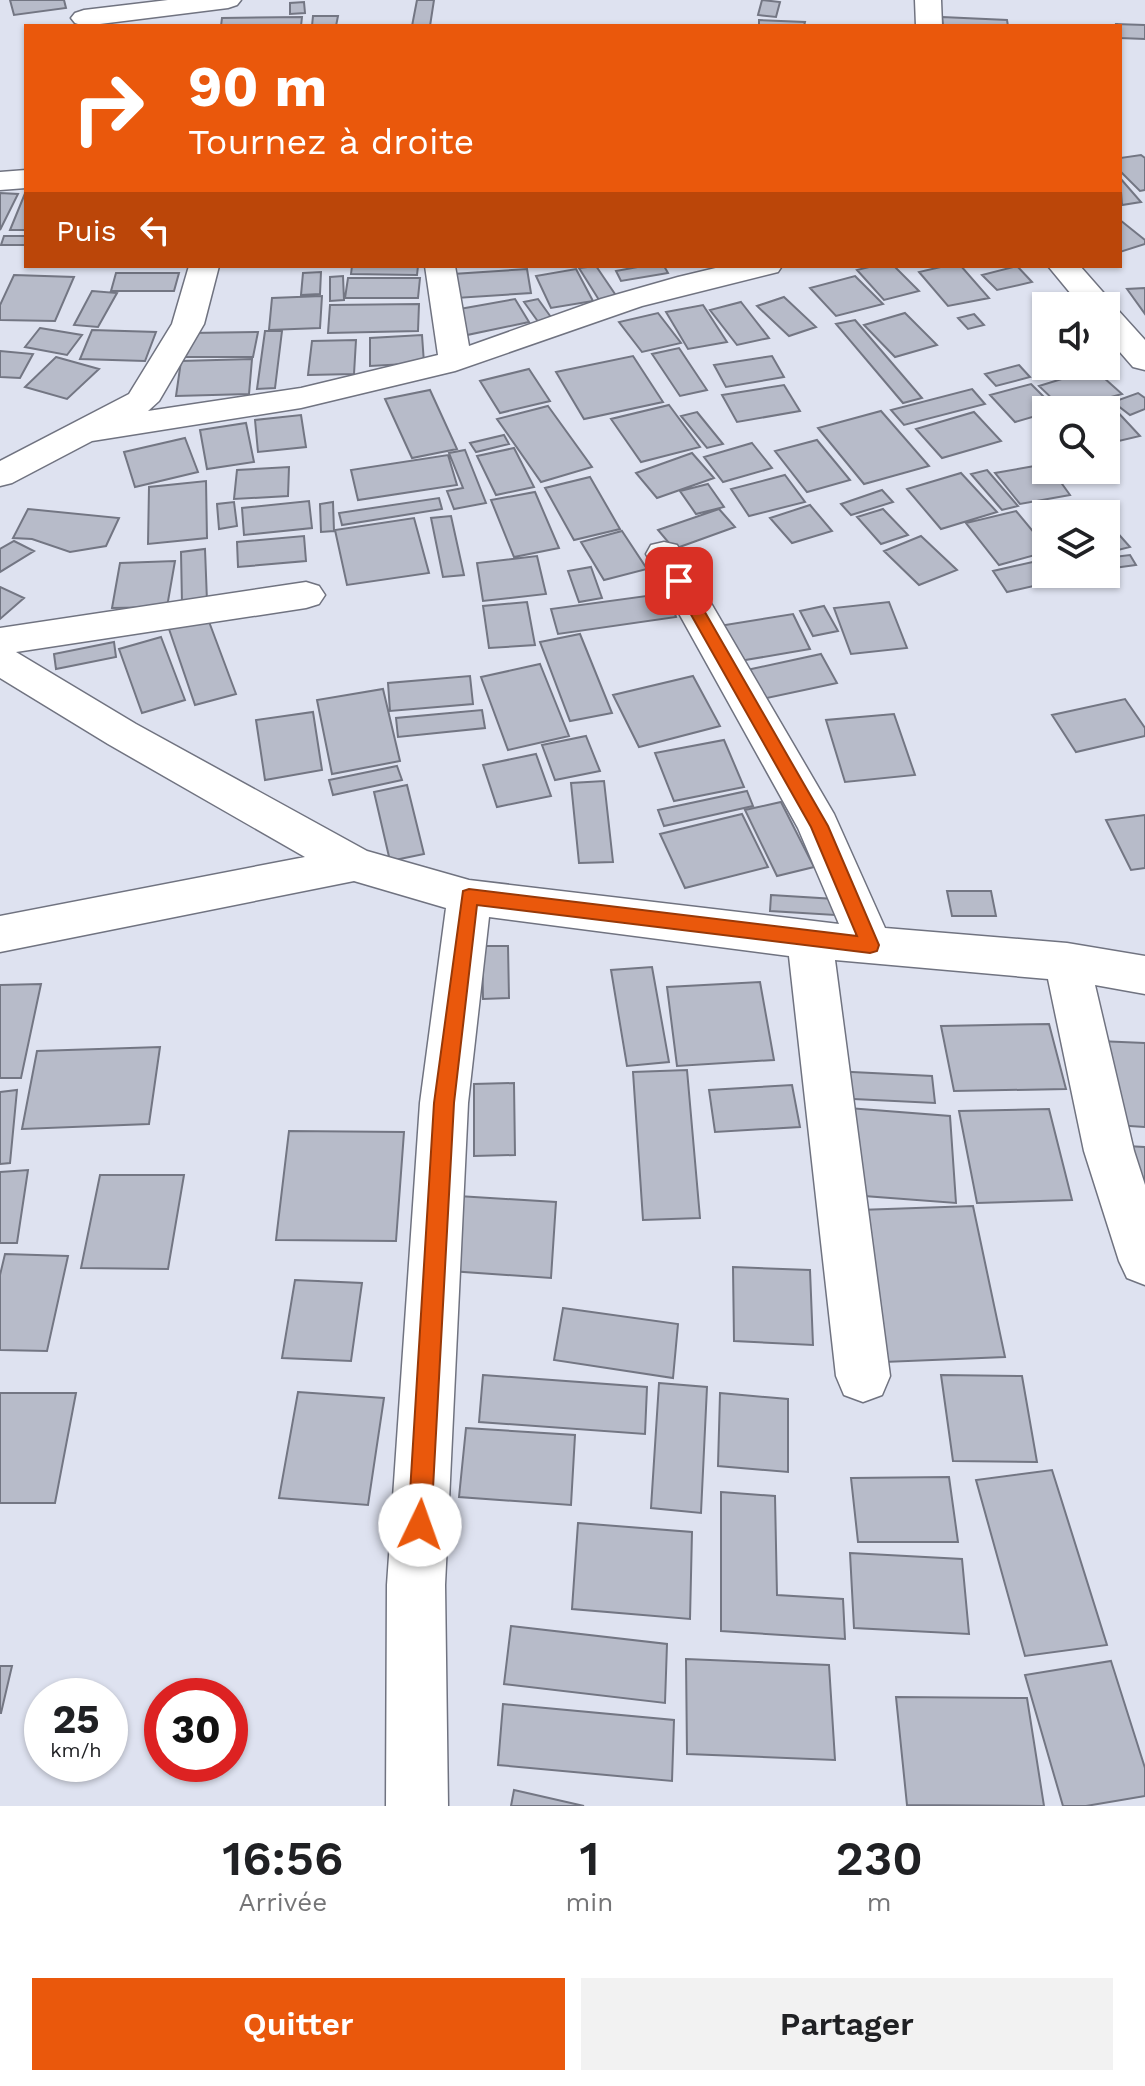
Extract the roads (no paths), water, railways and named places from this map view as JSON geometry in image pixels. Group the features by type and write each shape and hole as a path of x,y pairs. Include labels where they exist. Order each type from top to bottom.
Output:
{"street":[{"path":"84,15 228,0"},
{"path":"928,0 929,24"},
{"path":"0,181 24,179"},
{"path":"0,475 142,401 188,324 203,268"},
{"path":"440,268 455,361"},
{"path":"88,431 301,398 455,361 522,341 610,307 700,280 757,268"},
{"path":"1065,268 1086,292"},
{"path":"1120,332 1145,360"},
{"path":"664,554 819,826 870,945"},
{"path":"0,641 306,595"},
{"path":"0,660 122,734 354,864 469,897 810,940 1067,962 1145,975"},
{"path":"0,934 354,864"},
{"path":"417,1806 417,1570 444,1103 469,897"},
{"path":"810,940 863,1376"},
{"path":"1067,962 1109,1151 1145,1261"}]}
